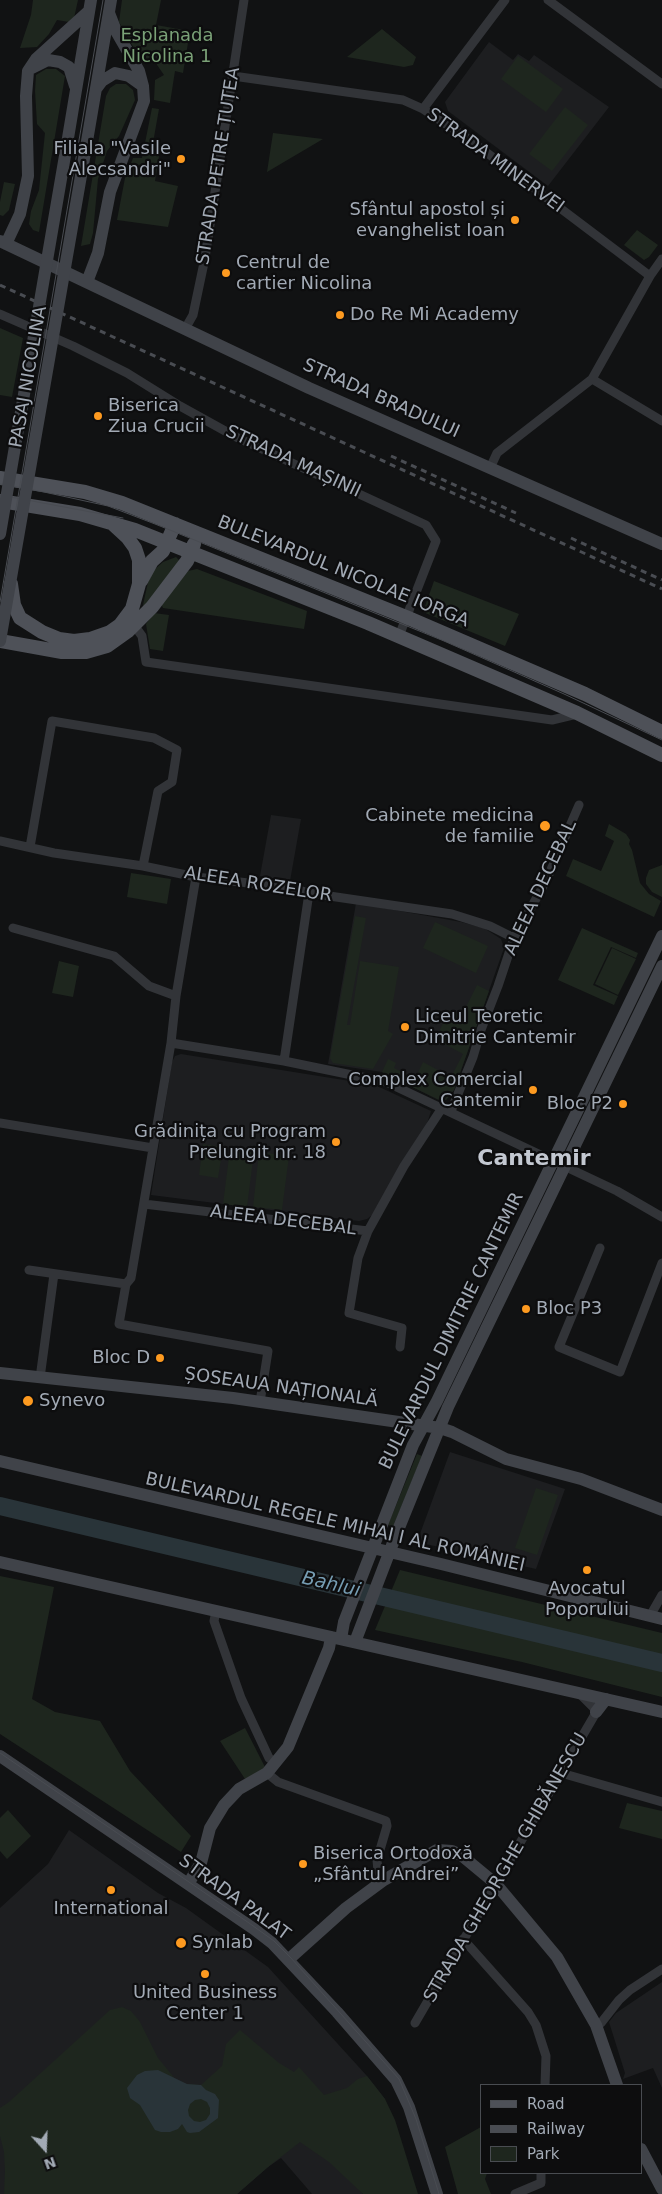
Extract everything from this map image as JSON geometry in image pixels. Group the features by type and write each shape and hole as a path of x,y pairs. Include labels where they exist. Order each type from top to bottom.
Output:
{"main road":[{"path":"3,242 20,214 28,176 26,96 28,71 36,59 90,5"},
{"name":"PASAJ NICOLINA","path":"0,534 90,5"},
{"path":"87,282 98,253 110,192 144,101 139,71 116,32 110,6"},
{"name":"PASAJ NICOLINA","path":"0,642 110,6"},
{"path":"28,71 48,60 60,62 69,67 76,88"},
{"path":"96,90 102,81 115,73 130,76 143,86"},
{"name":"STRADA BRADULUI","path":"3,242 310,388 491,466 662,544"},
{"name":"BULEVARDUL NICOLAE IORGA","path":"0,478 85,492 122,503 406,617 585,694 662,732"},
{"path":"0,501 80,514 109,522 190,552 399,636 578,714 662,754"},
{"path":"109,522 127,537 134,548 139,560 139,584"},
{"path":"88,646 120,625 132,609 139,584 146,570 163,551 175,524"},
{"path":"0,642 62,652 88,646 107,646 125,634 152,607 187,561 198,533"},
{"path":"10,584 14,605 20,618 27,624 60,639 88,646"},
{"name":"BULEVARDUL DIMITRIE CANTEMIR","path":"188,1884 201,1864 210,1828 224,1804 239,1789 267,1773 288,1747 329,1648 344,1622 413,1445 662,936"},
{"name":"BULEVARDUL DIMITRIE CANTEMIR","path":"355,1642 389,1552 440,1428 662,966"},
{"name":"ȘOSEAUA NAȚIONALĂ","path":"0,1373 161,1389 440,1428 506,1459 581,1479 662,1510"},
{"name":"BULEVARDUL REGELE MIHAI I AL ROMÂNIEI","path":"0,1461 373,1548 656,1617"},
{"path":"0,1562 662,1712"},
{"path":"596,1712 606,1699"},
{"name":"STRADA PALAT","path":"0,1756 254,1930 288,1960 363,2041 396,2080 409,2107 436,2194"},
{"path":"288,1960 346,1908 384,1880 437,1850 452,1851 461,1855 496,1884 557,1958 596,2025 617,2084"},
{"path":"642,2150 662,2189"}],"street":[{"name":"STRADA PETRE ȚUȚEA","path":"185,329 193,315 203,266 244,0"},
{"path":"423,109 505,0"},
{"path":"548,0 662,84"},
{"name":"STRADA MINERVEI","path":"233,76 403,100 423,109 470,140 650,276"},
{"path":"491,466 497,453 592,379 650,276 662,259"},
{"name":"STRADA MAȘINII","path":"0,314 73,346 127,373 180,406 236,436 426,525 436,540 399,636"},
{"path":"592,379 662,421"},
{"path":"134,625 142,636 146,662 552,720 578,714"},
{"path":"30,847 52,721 145,736 154,738 176,750 172,782 158,791 143,866"},
{"name":"ALEEA DECEBAL","path":"144,1204 368,1231 404,1166 446,1110 473,1057 514,938 546,881 579,805"},
{"name":"ALEEA ROZELOR","path":"0,842 54,853 143,866 196,877 292,888 309,893 452,914 490,926 514,938"},
{"path":"196,877 144,1204 131,1278 126,1284 119,1324 268,1351 260,1402"},
{"path":"284,1061 309,893"},
{"path":"12,928 114,956 149,986 176,996"},
{"path":"171,1043 284,1061 376,1079 617,1191 662,1217"},
{"path":"0,1123 153,1148"},
{"path":"368,1231 358,1258 349,1313 402,1328 400,1347"},
{"path":"600,1248 559,1347 620,1372 662,1263"},
{"path":"29,1270 126,1284"},
{"path":"40,1378 54,1274"},
{"path":"656,1617 662,1595"},
{"path":"216,1611 214,1621 241,1698 270,1758 276,1763"},
{"path":"581,1695 596,1712"},
{"name":"STRADA GHEORGHE GHIBĂNESCU","path":"415,2023 596,1712"},
{"path":"267,1773 278,1782 386,1821 387,1826 378,1860 378,1871 384,1880"},
{"path":"561,1773 662,1802"},
{"path":"463,1940 528,2012 536,2025 546,2056 545,2084"},
{"path":"596,2025 601,2023 619,2000 630,1990 662,1969"},
{"path":"515,2194 540,2183 541,2174"}],"shaded area":[{"path":"489,42 513,60 518,54 529,61 534,55 609,107 548,186 448,111 445,102"},
{"path":"271,815 301,819 290,881 260,876"},
{"name":"Liceul Teoretic Dimitrie Cantemir","path":"356,903 461,922 484,928 501,939 504,948 454,1090 446,1100 439,1100 382,1072 328,1064"},
{"path":"181,1054 375,1085 431,1111 426,1127 375,1213 367,1219 359,1221 151,1195 172,1062 175,1056"},
{"path":"450,1452 565,1489 536,1569 417,1542"},
{"path":"69,1830 158,1893 186,1908 268,1967 367,2076 385,2099 340,2137 351,2180 363,2194 312,2194 281,2158 237,2194 0,2194 0,1908 48,1864"},
{"path":"662,1982 662,2088 653,2068 623,2079 625,2073 609,2022 616,2013"},
{"path":"158,2070 187,2084 201,2085 206,2090 215,2094 219,2100 218,2118 199,2132 187,2132 182,2124 178,2129 170,2132 155,2130 140,2105 130,2098 127,2088 137,2075 145,2071","holes":["201,2099 207,2102 210,2114 206,2120 194,2121 189,2116 190,2104 195,2100"]}],"green space":[{"path":"33,0 78,0 74,18 69,22 57,20 49,34 37,47 20,48 31,15"},
{"name":"Esplanada Nicolina 1","path":"122,0 161,0 156,25 190,31 183,73 175,71 170,103 154,100 155,80 164,75 155,62 140,59 119,22"},
{"path":"382,29 416,57 413,65 404,67 347,57"},
{"path":"518,56 563,89 546,112 501,79"},
{"path":"46,69 56,69 65,76 39,232 33,230 29,224 31,211 39,190 45,133 37,124 36,75"},
{"path":"116,84 126,84 133,90 135,100 119,136 107,151 98,179 93,233 90,244 81,246 106,96 110,88"},
{"path":"565,107 588,125 552,171 529,154"},
{"path":"152,108 159,109 151,154 159,156 155,181 178,186 168,227 117,220 125,178 133,158 142,158"},
{"path":"273,133 323,139 267,172"},
{"path":"4,182 15,184 9,210 3,216 0,215 0,202"},
{"path":"637,230 658,245 649,257 644,260 624,245"},
{"path":"0,328 23,338 12,397 0,395"},
{"path":"176,557 179,560 178,566 144,607 148,582 154,570 163,562"},
{"path":"197,569 307,611 304,629 163,608 161,604 188,571"},
{"path":"434,581 519,614 505,646 423,612"},
{"path":"154,613 169,615 163,651 150,649 146,624"},
{"path":"609,824 626,834 630,840 629,844 640,883 649,894 661,901 654,917 566,876 573,859 601,871 614,841 605,836"},
{"path":"662,865 662,897 652,892 646,884 646,878 649,870"},
{"path":"131,873 171,879 167,904 127,897"},
{"path":"355,916 366,918 347,1025 350,1025 360,961 399,967 388,1031 393,1034 373,1069 333,1063 330,1058"},
{"path":"435,922 488,946 476,973 423,948"},
{"path":"582,928 638,953 636,958 611,947 593,985 618,996 614,1005 558,980"},
{"path":"612,948 636,959 618,995 595,984"},
{"path":"59,961 79,966 73,997 52,993"},
{"path":"477,985 489,991 454,1090 446,1100 439,1100 382,1072 388,1059 396,1063 394,1068 415,1079 423,1062 451,1077 463,1054 435,1039 450,1010 462,1015"},
{"path":"203,1144 223,1147 218,1178 199,1175"},
{"path":"230,1149 254,1152 247,1207 223,1204"},
{"path":"259,1152 289,1156 282,1210 253,1207"},
{"path":"417,1454 422,1456 393,1527 388,1525"},
{"path":"536,1488 558,1495 537,1555 515,1548"},
{"path":"400,1570 662,1633 662,1697 522,1662 375,1630"},
{"path":"0,1576 54,1587 32,1699 55,1712 100,1721 130,1771 191,1836 181,1852 0,1734"},
{"path":"245,1728 266,1769 245,1779 220,1741"},
{"path":"627,1803 662,1811 662,1839 619,1828"},
{"path":"8,1810 31,1836 7,1859 0,1851 0,1818"},
{"path":"122,2007 131,2011 140,2022 158,2058 176,2080 187,2084 201,2085 222,2066 226,2044 240,2030 279,2063 294,2072 299,2067 324,2095 347,2088 358,2079 367,2076 385,2099 395,2120 418,2194 363,2194 329,2162 300,2142 237,2194 4,2194 5,2171 4,2152 0,2136 0,2108 9,2102 110,2010"},
{"path":"480,2128 480,2174 487,2174 485,2179 491,2194 458,2194 445,2147"}],"waterway":[{"name":"Bahlui","path":"0,1506 662,1663"}],"tram line":[{"path":"0,602 103,0"},
{"path":"0,484 108,506 155,524 444,641 662,740"},
{"path":"0,495 123,518"},
{"path":"0,1753 249,1923 274,1941 291,1958 399,2079 416,2119 439,2194"}],"railway":[{"path":"0,285 662,589"},
{"path":"391,456 516,513"},
{"path":"571,538 662,580"}],"place":[{"name":"Filiala \"Vasile Alecsandri\"","path":"181,159"},
{"name":"Sfântul apostol și evanghelist Ioan","path":"515,220"},
{"name":"Centrul de cartier Nicolina","path":"226,273"},
{"name":"Do Re Mi Academy","path":"340,315"},
{"name":"Biserica Ziua Crucii","path":"98,416"},
{"name":"Cabinete medicina de familie","path":"545,826"},
{"name":"Liceul Teoretic Dimitrie Cantemir","path":"405,1027"},
{"name":"Complex Comercial Cantemir","path":"533,1090"},
{"name":"Bloc P2","path":"623,1104"},
{"name":"Grădinița cu Program Prelungit nr. 18","path":"336,1142"},
{"name":"Bloc P3","path":"526,1309"},
{"name":"Bloc D","path":"160,1358"},
{"name":"Synevo","path":"28,1401"},
{"name":"Avocatul Poporului","path":"587,1570"},
{"name":"Biserica Ortodoxă „Sfântul Andrei”","path":"303,1864"},
{"name":"International","path":"111,1890"},
{"name":"Synlab","path":"181,1943"},
{"name":"United Business Center 1","path":"205,1974"}],"district":[{"name":"Cantemir","path":"534,1159"}]}
